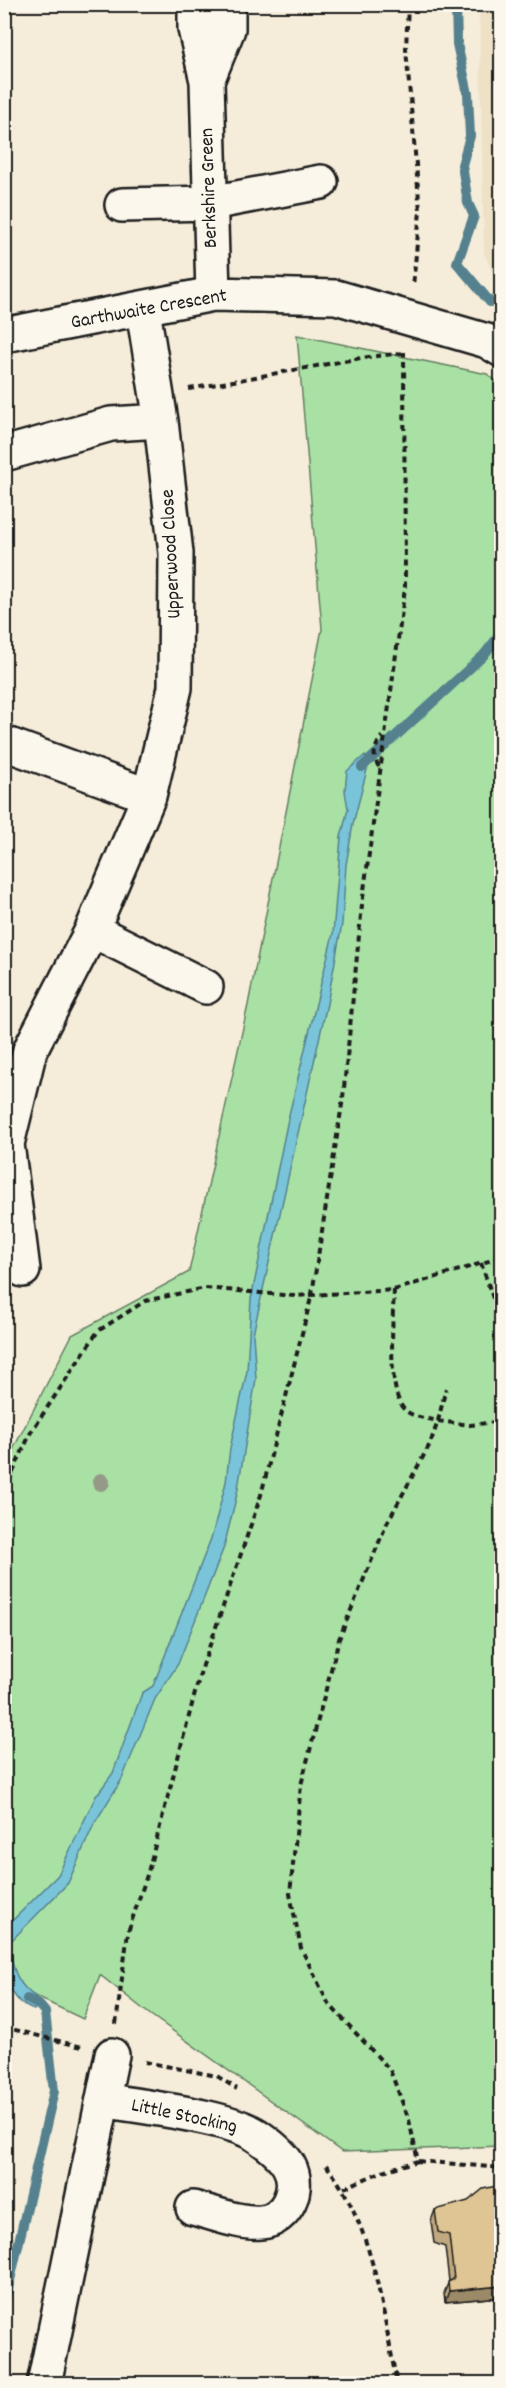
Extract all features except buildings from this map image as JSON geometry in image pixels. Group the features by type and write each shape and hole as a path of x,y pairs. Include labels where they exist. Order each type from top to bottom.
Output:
{"street":[{"name":"Berkshire Green","path":"195,4 195,29 207,81 213,294"},
{"name":"Berkshire Green","path":"207,81 228,28 228,4"},
{"path":"122,205 211,203 321,182"},
{"name":"Garthwaite Crescent","path":"4,335 143,310 213,294 336,297 411,316 487,340 501,350"},
{"name":"Upperwood Close","path":"23,1270 7,1144 17,1045 92,930 149,796 175,688 176,553 159,408 143,310"},
{"path":"4,454 159,408"},
{"path":"4,743 149,796"},
{"path":"92,930 206,987"},
{"name":"Little Stocking","path":"44,2384 112,2055"},
{"name":"Little Stocking","path":"103,2100 237,2125 259,2136 288,2165 292,2175 294,2186 287,2206 269,2221 250,2222 193,2208"}],"path":[{"path":"112,2055 128,1932 148,1872 200,1674 261,1495 312,1294 343,1098 383,733 405,588 404,353 411,316 420,211 405,49 408,4"},
{"path":"159,408 361,358 404,353 416,355"},
{"path":"379,767 374,759 375,747 383,733"},
{"path":"4,1492 31,1432 98,1331 145,1300 205,1288 294,1296 394,1290 501,1257"},
{"path":"481,1263 498,1313"},
{"path":"394,1290 392,1356 398,1397 403,1408 412,1415 470,1425 495,1422 501,1411"},
{"path":"418,2161 409,2120 390,2070 328,2003 301,1948 290,1894 302,1785 339,1640 387,1523 430,1444 446,1388"},
{"path":"4,2026 66,2043"},
{"path":"344,2188 383,2171 418,2161 501,2168"}],"shaded area":[{"path":"479,5 501,5 501,293 484,253"}],"green space":[{"path":"297,335 487,374 502,386 501,2146 342,2152 148,2013 100,1975 83,2019 5,1982 5,1465 72,1335 189,1272 248,1005 322,629"}],"water":[{"path":"364,756 370,758 353,824 346,865 342,924 327,1004 253,1334 256,1379 237,1494 224,1547 178,1664 155,1699 122,1779 94,1824 68,1883 11,1941 12,1961 16,1973 22,1985 36,1998 39,2005 34,2010 15,1996 6,1975 5,1928 58,1875 96,1796 113,1773 142,1693 153,1686 212,1536 226,1482 230,1448 247,1371 251,1299 288,1119 333,934 341,837 348,809 345,791 347,771"}],"waterway":[{"path":"456,4 457,44 468,94 470,136 462,165 468,203 474,216 457,263 490,302"},
{"path":"362,767 483,656 502,632"},
{"path":"4,2306 54,2091 45,2012 39,2005 27,1999"}]}
